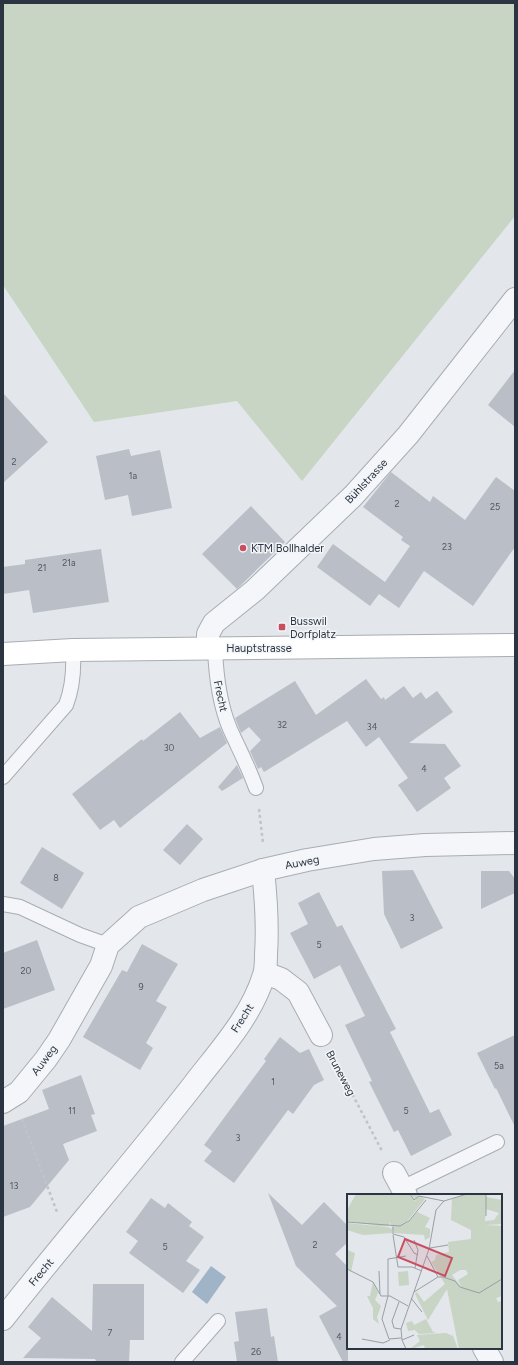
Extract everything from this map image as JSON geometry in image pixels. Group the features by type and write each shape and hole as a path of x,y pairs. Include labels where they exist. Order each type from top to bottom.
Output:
{"street":[{"name":"Bühlstrasse","path":"212,648 208,634 214,623 254,590 354,496 408,435 515,299"},
{"name":"Hauptstrasse","path":"3,654 73,650 515,645"},
{"name":"Auweg","path":"8,1099 19,1092 59,1040 101,966 108,945 138,917 203,890 263,870 307,860 374,849 425,845 515,842"},
{"name":"Frecht","path":"3,1319 154,1136 251,1007 265,973 267,931 263,870"},
{"path":"265,973 281,979 298,992 321,1035"},
{"path":"485,1349 492,1362"}],"lane":[{"name":"Frecht","path":"212,648 221,704 256,788"},
{"path":"3,777 66,705 70,695 74,671 73,650"},
{"path":"3,904 20,907 80,935 108,945"},
{"path":"401,1185 497,1142"},
{"path":"182,1362 218,1321"}],"path":[{"path":"256,788 263,832 263,870"},
{"name":"Bruneweg","path":"321,1035 401,1185"},
{"path":"8,1099 64,1231 71,1237"}],"green space":[{"path":"3,3 515,3 515,216 302,481 237,401 94,422 3,285"}],"water":[{"path":"211,1266 226,1277 207,1304 192,1292"}],"building":[{"path":"515,370 515,427 488,405"},
{"path":"3,393 48,442 3,483"},
{"path":"129,449 131,456 160,450 172,508 132,516 128,495 105,500 96,456"},
{"path":"391,472 430,502 433,496 465,520 496,477 515,491 515,547 473,606 424,571 399,608 379,594 370,606 317,567 333,544 385,582 410,546 401,540 403,537 363,507"},
{"name":"KTM Bollhalder","path":"251,506 285,542 237,589 202,554"},
{"path":"101,549 109,602 33,613 29,590 3,594 3,567 25,564 25,560"},
{"path":"366,679 381,699 384,697 385,700 404,686 413,698 421,692 426,699 437,691 453,712 409,743 445,744 461,766 444,778 451,788 417,812 398,785 408,778 379,737 366,747 347,721 264,772 261,767 258,769 250,751 261,740 249,727 241,733 235,718 295,681 316,715"},
{"path":"180,712 200,738 220,727 227,743 120,828 114,820 100,830 72,794 142,739 143,741"},
{"path":"237,765 243,778 222,791 218,787"},
{"path":"187,824 203,839 180,865 163,850"},
{"path":"42,847 84,873 62,909 20,883"},
{"path":"413,870 443,928 401,949 384,914 382,871"},
{"path":"481,871 509,871 515,879 515,893 481,909"},
{"path":"319,892 337,927 342,925 396,1029 390,1032 430,1113 439,1109 452,1135 411,1156 398,1130 394,1132 369,1082 372,1081 345,1025 365,1016 340,965 314,979 290,933 308,924 298,903"},
{"path":"37,940 55,990 3,1009 3,953"},
{"path":"142,944 178,964 156,1001 167,1007 146,1043 153,1048 140,1070 83,1037 122,970 127,972"},
{"path":"515,1035 515,1127 477,1053"},
{"path":"280,1037 300,1053 309,1049 324,1080 314,1085 293,1114 288,1110 234,1183 204,1161 212,1151 204,1145 266,1061 264,1059"},
{"path":"81,1075 95,1114 91,1115 97,1131 63,1144 69,1160 30,1207 3,1217 3,1126 49,1109 42,1090"},
{"path":"268,1193 302,1225 324,1202 347,1225 347,1243 335,1254 347,1266 348,1362 343,1362 319,1316 337,1306 296,1266"},
{"path":"151,1198 165,1208 168,1203 192,1222 189,1226 204,1237 186,1261 200,1270 183,1293 129,1253 138,1241 126,1232"},
{"path":"93,1284 144,1284 144,1340 130,1340 129,1362 96,1361 95,1359 23,1358 41,1338 28,1327 52,1297 92,1331"},
{"path":"267,1308 271,1337 274,1336 278,1362 237,1362 234,1342 239,1341 235,1312"}],"place":[{"name":"KTM Bollhalder","path":"243,548"},
{"name":"Busswil Dorfplatz","path":"282,627"}]}
